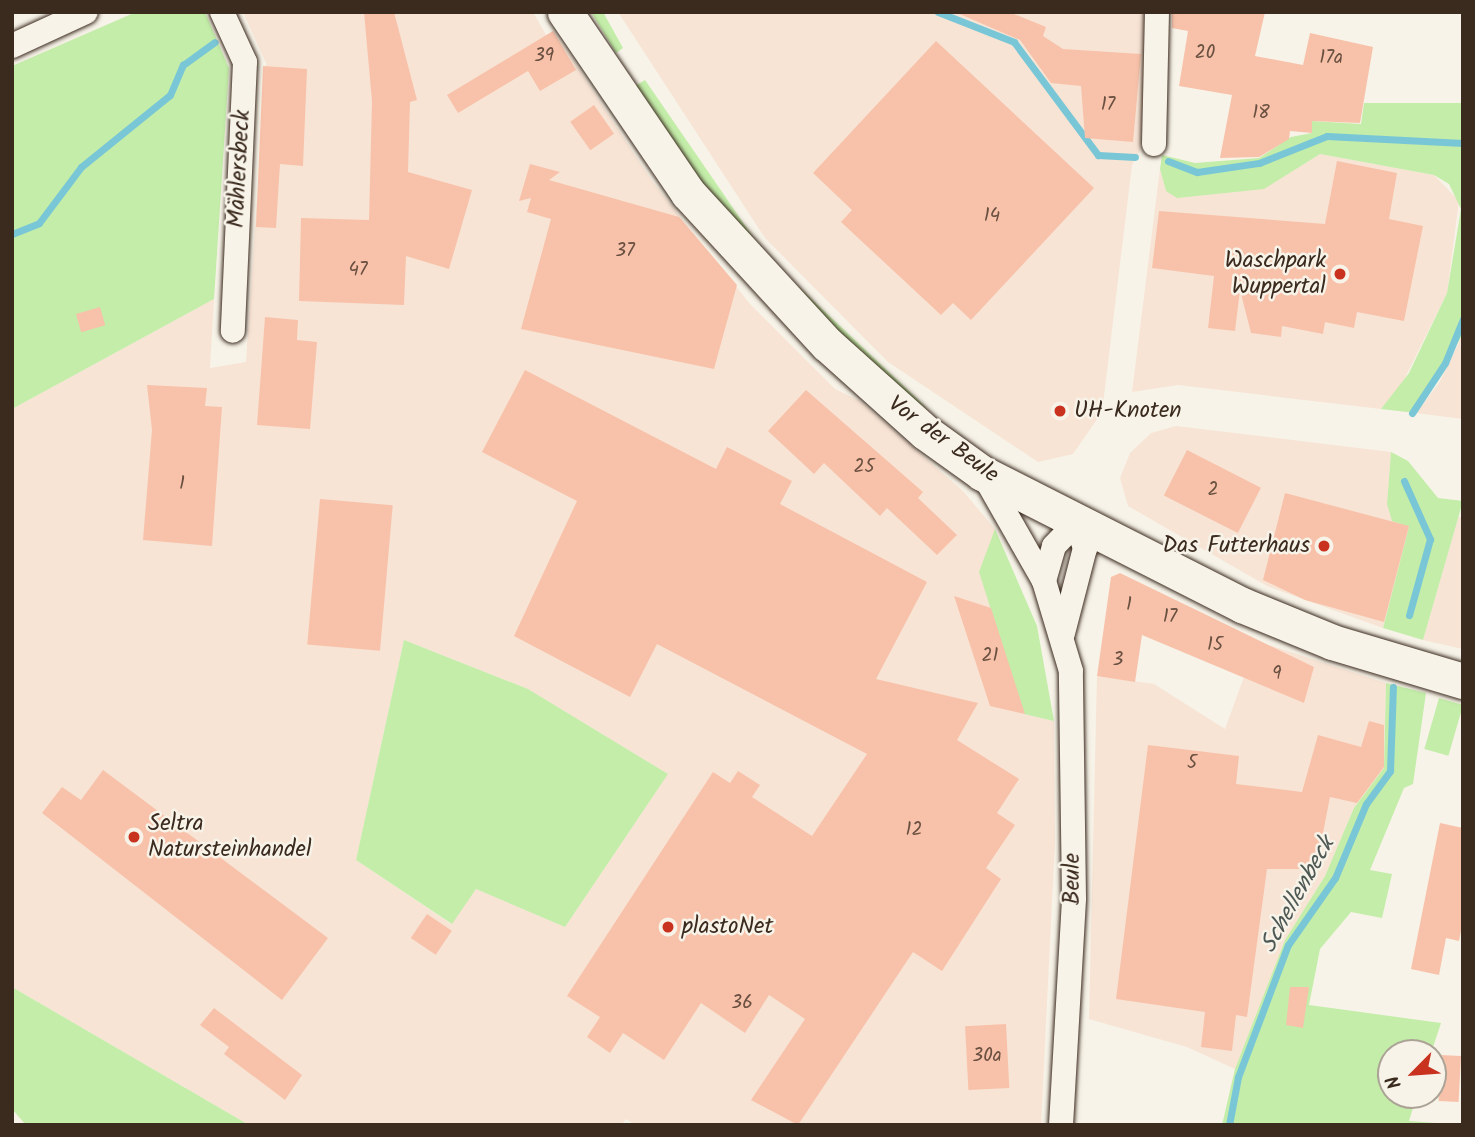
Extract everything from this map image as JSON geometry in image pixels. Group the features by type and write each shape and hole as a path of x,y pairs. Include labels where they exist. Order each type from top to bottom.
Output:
{"main road":[{"name":"Vor der Beule","path":"565,12 688,193 873,389 982,473 1076,523 1272,619 1463,681"}],"street":[{"path":"12,46 86,12"},
{"name":"Mählersbeck","path":"222,12 245,62 233,331"},
{"path":"1154,144 1157,12"},
{"name":"Beule","path":"982,473 1044,581 1063,633 1071,671 1074,898 1062,1125"},
{"path":"1044,581 1054,545 1076,523"},
{"name":"Beule","path":"1063,633 1085,548 1076,523"}],"shaded area":[{"path":"243,12 533,12 546,35 554,31 652,181 750,304 835,389 860,401 963,491 995,529 989,557 1024,714 1054,721 1055,841 1041,1125 635,1125 626,1119 621,1125 249,1125 12,987 12,409 214,299 210,368 246,362 266,63","holes":["404,640 528,689 668,774 565,927 476,889 451,924 356,860"]},
{"path":"618,12 1149,12 1140,151 1132,165 1102,412 1073,454 1038,462 888,362 765,238"},
{"path":"1320,154 1434,175 1459,201 1447,293 1401,386 1381,409 1178,385 1132,392 1160,169 1166,191 1263,189"},
{"path":"1463,334 1463,419 1416,413 1439,383"},
{"path":"1176,426 1391,452 1387,504 1410,526 1383,628 1269,587 1128,506 1120,478 1130,453 1151,433"},
{"path":"1458,517 1463,518 1463,649 1423,640"},
{"path":"1257,641 1386,683 1384,768 1354,808 1325,876 1285,940 1235,1069 1187,1047 1089,1019 1097,676 1154,684 1225,729"}],"green space":[{"path":"136,12 205,12 229,68 214,299 12,409 12,66"},
{"path":"591,12 603,12 623,48 616,53"},
{"path":"645,80 766,256 928,409 892,386 717,208 630,89"},
{"path":"1364,103 1463,103 1463,334 1416,413 1381,409 1409,373 1447,293 1461,209 1449,184 1434,175 1320,154 1264,189 1177,198 1166,191 1160,169 1162,155 1195,163 1259,158 1291,137 1312,133 1312,121 1361,124"},
{"path":"1391,452 1408,461 1438,498 1463,501 1423,640 1383,628 1409,527 1392,521 1387,504"},
{"path":"995,529 1037,626 1054,721 1024,714 979,572"},
{"path":"404,640 528,689 668,774 565,927 476,889 452,924 356,860"},
{"path":"1386,683 1426,693 1413,784 1404,788 1370,870 1392,874 1382,918 1351,912 1320,949 1309,1005 1441,1023 1436,1039 1377,1039 1377,1109 1413,1109 1409,1121 1463,1125 1222,1125 1235,1069 1285,940 1325,876 1354,808 1384,768"},
{"path":"1439,698 1463,705 1448,756 1424,749"},
{"path":"12,987 249,1125 26,1125 12,1109"}],"building":[{"path":"364,12 394,12 417,100 410,102 408,172 472,190 449,269 406,256 404,305 299,301 301,218 369,220 372,101"},
{"path":"955,12 1009,12 1046,27 1043,36 1063,49 1141,54 1133,142 1085,138 1081,86 1051,83 1020,40"},
{"path":"1172,12 1265,12 1255,56 1303,65 1310,33 1373,47 1360,123 1312,121 1312,133 1290,131 1289,139 1259,157 1220,158 1232,95 1179,86 1188,31 1172,28"},
{"path":"553,31 576,70 540,91 528,71 458,113 447,95"},
{"path":"936,41 1094,188 971,320 953,303 941,315 841,222 852,210 813,173"},
{"path":"263,66 307,69 303,166 280,164 276,228 256,227"},
{"path":"594,105 614,134 590,150 570,122"},
{"path":"1337,161 1397,173 1389,219 1423,226 1404,321 1357,312 1354,328 1325,322 1323,334 1282,326 1281,337 1251,333 1240,290 1235,331 1208,328 1214,276 1152,268 1159,211 1325,224"},
{"path":"530,164 560,172 549,180 679,217 737,285 714,369 521,329 551,219 527,212 531,198 519,201"},
{"path":"100,307 105,325 81,332 76,314"},
{"path":"265,317 298,320 297,340 317,342 310,429 257,425"},
{"path":"525,370 716,469 727,447 792,481 780,504 927,582 876,679 978,703 957,740 1019,779 997,813 1015,825 986,868 1001,879 942,971 913,952 798,1125 751,1100 805,1019 769,995 745,1033 701,1003 664,1060 623,1033 610,1053 587,1037 600,1017 567,996 713,772 730,783 738,771 760,785 752,797 812,836 867,754 657,644 630,697 514,636 577,501 482,452"},
{"path":"147,385 207,388 205,406 222,407 212,546 143,540 152,430"},
{"path":"806,390 923,492 918,498 957,535 937,555 887,508 880,516 824,463 814,474 768,431"},
{"path":"1187,450 1261,488 1238,533 1164,495"},
{"path":"1285,493 1409,526 1384,622 1305,600 1263,580"},
{"path":"320,499 393,505 380,651 307,644"},
{"path":"1120,573 1314,667 1304,703 1142,635 1135,682 1097,676 1111,577"},
{"path":"954,596 991,608 1025,714 990,706"},
{"path":"1369,721 1384,725 1384,767 1357,803 1330,797 1316,869 1267,869 1247,1017 1236,1015 1232,1051 1201,1047 1205,1012 1116,999 1148,745 1239,756 1236,784 1302,792 1318,735 1361,747"},
{"path":"103,770 328,938 282,1000 42,813 62,787 81,800"},
{"path":"1440,823 1463,828 1463,920 1459,941 1446,938 1439,975 1411,969"},
{"path":"427,914 452,931 436,955 411,938"},
{"path":"1290,987 1309,987 1303,1028 1286,1025"},
{"path":"214,1008 302,1075 285,1100 224,1054 229,1047 200,1025"},
{"path":"1006,1024 1009,1088 968,1090 965,1026"},
{"path":"1447,1055 1461,1056 1459,1102 1447,1101"}],"waterway":[{"path":"938,12 1014,42 1098,155 1135,157"},
{"path":"12,234 39,223 81,167 170,95 183,65 215,42"},
{"path":"1168,161 1197,172 1259,163 1327,136 1463,143"},
{"name":"Schellenbeck","path":"1412,413 1445,363 1463,319"},
{"name":"Schellenbeck","path":"1404,481 1430,539 1409,615"},
{"name":"Schellenbeck","path":"1229,1125 1238,1077 1288,945 1335,878 1366,804 1390,771 1393,687"}],"place":[{"name":"Waschpark Wuppertal","path":"1340,274"},
{"name":"UH-Knoten","path":"1060,411"},
{"name":"Das Futterhaus","path":"1324,546"},
{"name":"Seltra Natursteinhandel","path":"134,837"},
{"name":"plastoNet","path":"668,927"}]}
